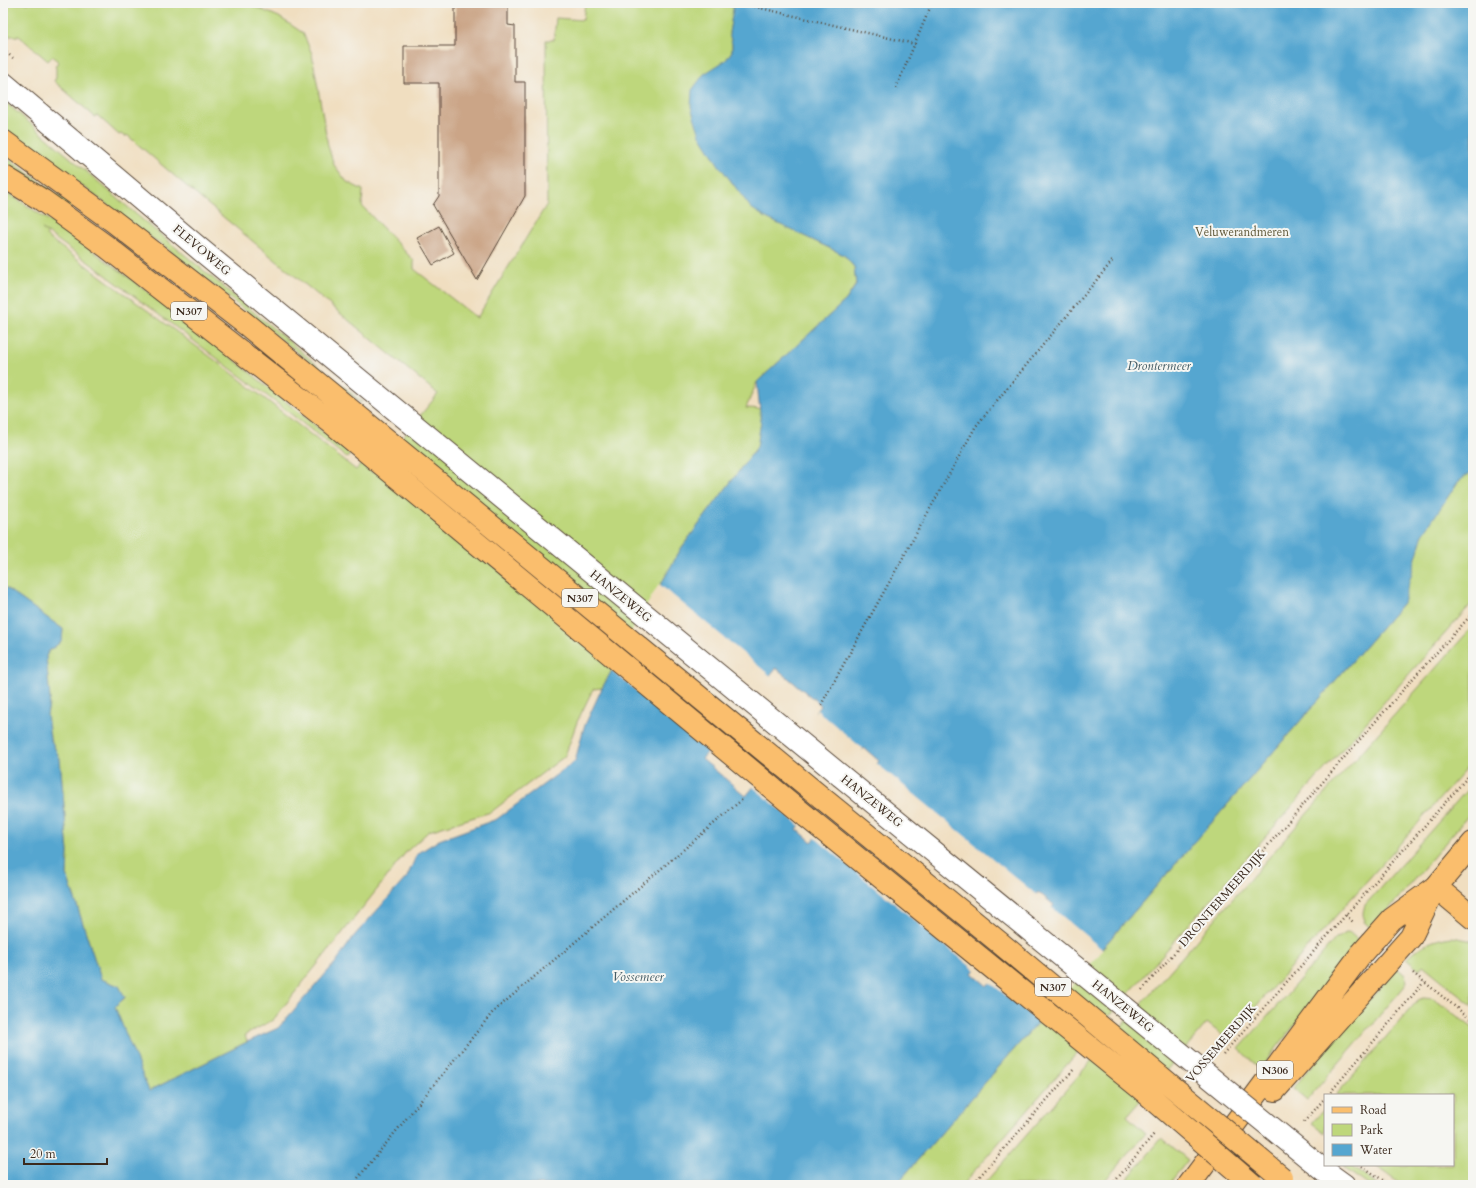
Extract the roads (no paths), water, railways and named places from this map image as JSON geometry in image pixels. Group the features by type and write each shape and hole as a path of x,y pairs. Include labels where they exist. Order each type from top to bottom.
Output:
{"main road":[{"name":"N307","path":"3,141 114,221 247,325 1006,948 1290,1185"},
{"name":"N307","path":"3,176 42,200 107,247 332,423 795,807 1126,1077 1253,1185"},
{"name":"N306","path":"1189,1185 1382,972 1411,937 1436,887 1469,856"},
{"path":"1436,887 1473,918"}],"street":[{"name":"FLEVOWEG","path":"3,83 201,250 402,415"},
{"name":"HANZEWEG","path":"402,415 794,738 1326,1172 1344,1185"}],"water":[{"name":"Drontermeer","path":"734,3 1473,3 1473,471 1458,482 1423,534 1403,603 896,1185 3,1185 3,586 63,629 62,641 49,651 46,656 50,699 47,715 50,738 60,759 68,852 67,875 101,979 119,986 125,997 115,1007 149,1091 278,1028 336,962 354,936 407,877 417,854 439,840 497,819 575,761 584,727 602,688 682,547 757,447 761,421 757,382 846,300 856,285 854,267 844,255 766,218 751,208 718,164 700,135 691,107 692,90 704,74 726,60 732,51 729,33","holes":["776,668 821,705 746,796 702,759","864,748 879,761 812,842 797,829","1038,892 1054,905 987,986 972,973"]}],"park label":[{"name":"Veluwerandmeren","path":"1242,232"}],"water label":[{"name":"Vossemeer","path":"638,976"}]}
